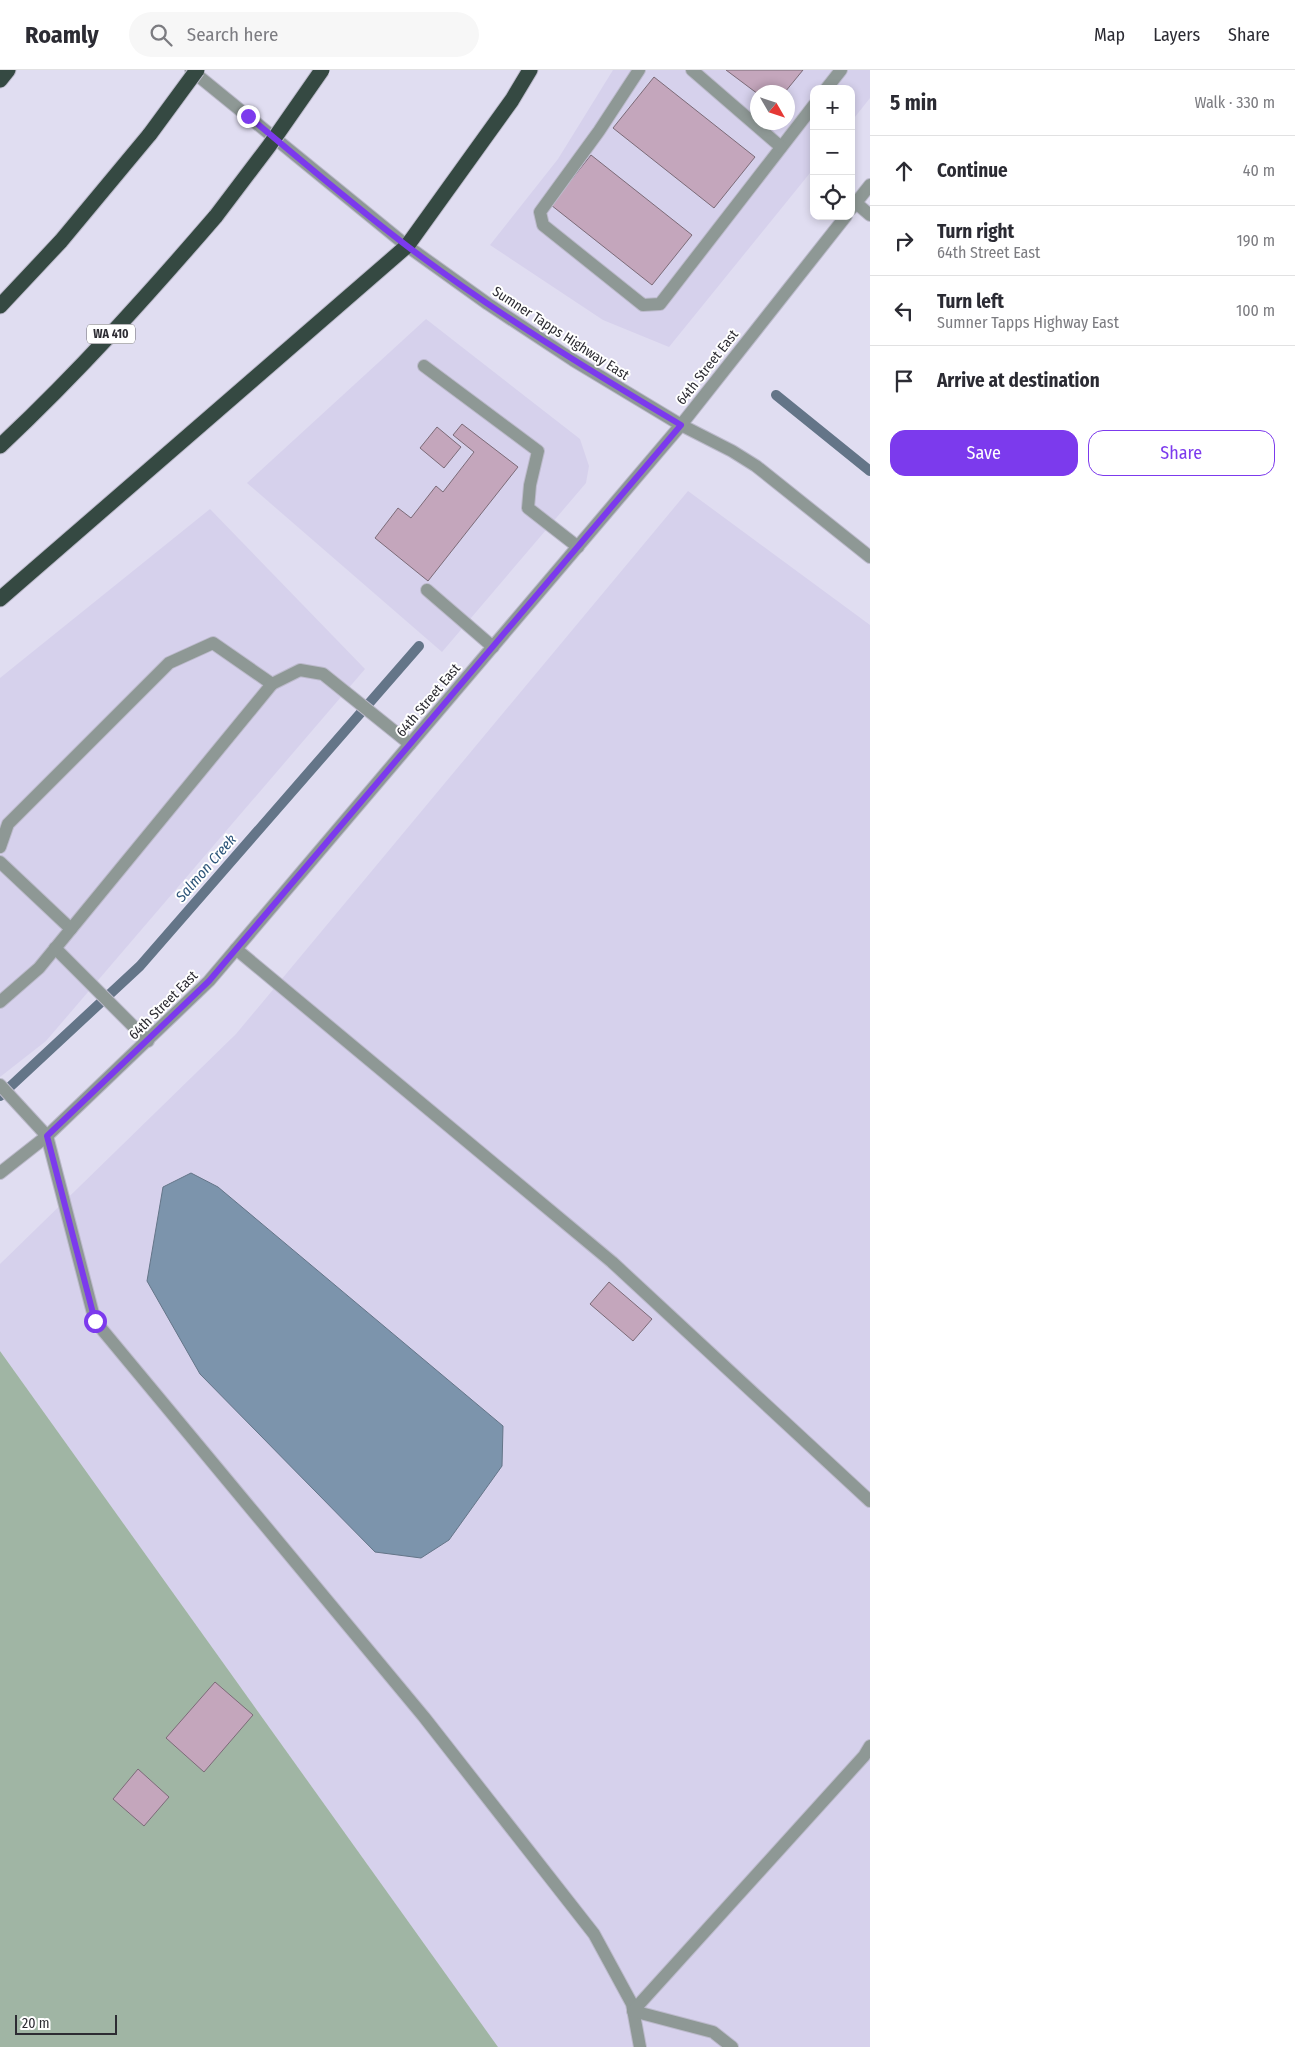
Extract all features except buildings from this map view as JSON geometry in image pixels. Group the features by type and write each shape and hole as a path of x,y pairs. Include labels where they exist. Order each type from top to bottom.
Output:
{"highway":[{"path":"0,80 8,70"},
{"path":"0,306 60,241 150,134 197,70"},
{"name":"WA 410","path":"0,446 40,408 144,298 216,216 269,146 322,70"},
{"path":"0,599 407,246 512,100 530,70"}],"street":[{"name":"Sumner Tapps Highway East","path":"191,70 407,246 488,304 573,360 681,425 756,466 870,557"},
{"path":"639,70 599,131 540,212 543,225 643,305 660,304 810,110"},
{"path":"692,70 781,147"},
{"path":"829,85 841,70"},
{"path":"855,205 870,185"},
{"path":"855,207 870,215"},
{"name":"64th Street East","path":"0,1173 47,1136 209,981 681,425 843,220"},
{"path":"424,366 538,452 530,485 528,508 578,547"},
{"path":"427,590 492,647"},
{"path":"0,847 8,824 169,662 213,643 272,684"},
{"path":"0,1002 39,968 272,684 300,670 323,674 410,744"},
{"path":"0,862 71,929"},
{"path":"55,948 148,1041"},
{"path":"236,949 612,1262 870,1502"},
{"path":"0,1085 47,1136 95,1321 424,1717 582,1918 594,1934 632,2004 640,2047"},
{"path":"633,2011 864,1756 870,1746"},
{"path":"633,2011 713,2032 732,2047"}],"shaded area":[{"path":"613,70 870,70 870,98 855,117 855,85 810,85 810,173 669,347 603,320 490,245 558,159"},
{"path":"426,319 580,439 589,466 586,483 442,652 247,483"},
{"path":"688,491 870,625 870,2047 498,2047 0,1351 0,1264 236,1034"},
{"path":"210,509 365,669 46,1041 0,1077 0,678"}],"green space":[{"path":"0,1351 498,2047 0,2047"}],"water":[{"path":"191,1173 218,1187 503,1426 502,1466 449,1540 421,1558 375,1552 200,1374 147,1281 163,1187"}],"waterway":[{"name":"Salmon Creek","path":"776,395 870,471"},
{"name":"Salmon Creek","path":"0,1096 140,966 419,646"}],"route":[{"path":"95,1321 47,1136 209,981 681,425 573,360 488,304 407,246 248,116"}]}
